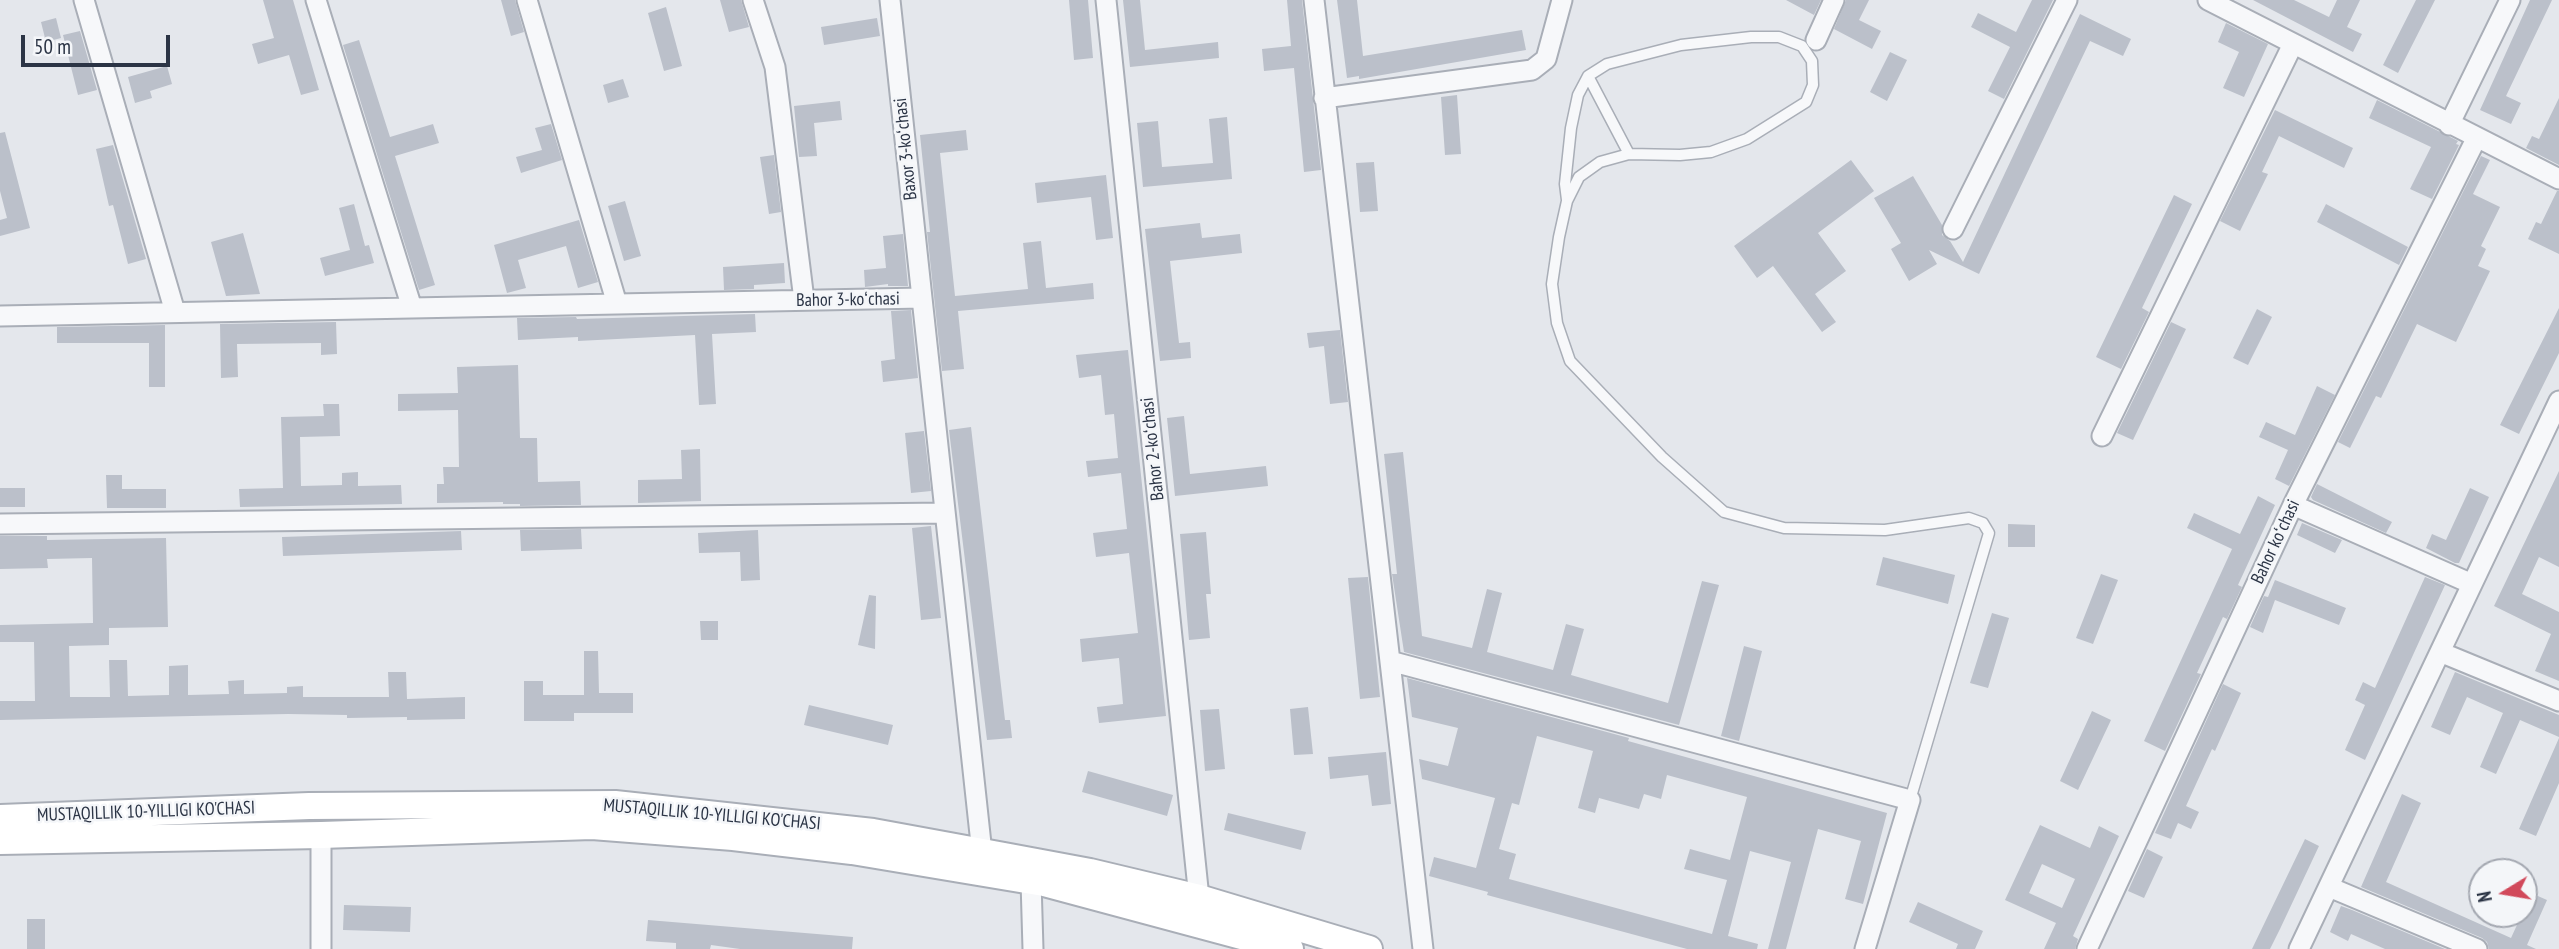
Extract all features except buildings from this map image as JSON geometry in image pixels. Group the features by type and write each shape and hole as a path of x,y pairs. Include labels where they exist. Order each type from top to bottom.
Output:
{"main road":[{"name":"MUSTAQILLIK 10-YILLIGI KO'CHASI","path":"0,818 309,806 615,804 873,832 1090,872 1199,898 1368,949"},
{"name":"MUSTAQILLIK 10-YILLIGI KO'CHASI","path":"0,841 321,835 592,826 733,837 852,851 1031,881 1290,949"}],"street":[{"path":"84,0 175,312"},
{"path":"316,0 412,308"},
{"path":"527,0 617,304"},
{"path":"753,0 775,66 804,300"},
{"name":"Baxor 3-koʻchasi","path":"890,0 922,298"},
{"name":"Bahor 2-koʻchasi","path":"1106,0 1199,898"},
{"path":"1314,0 1423,949"},
{"path":"1324,98 1531,70 1546,59 1562,0"},
{"path":"1816,40 1834,0"},
{"path":"1953,229 2067,0"},
{"path":"2208,0 2559,179"},
{"path":"2449,125 2510,0"},
{"path":"2102,436 2292,44"},
{"name":"Bahor koʻchasi","path":"2087,949 2293,505 2476,139"},
{"name":"Bahor 3-koʻchasi","path":"0,316 922,298 982,853"},
{"path":"2300,949 2558,404"},
{"path":"2293,505 2473,584"},
{"path":"0,524 945,513"},
{"path":"2440,652 2559,701"},
{"path":"1390,661 1910,800 1865,949"},
{"path":"321,835 321,949"},
{"path":"1031,881 1033,949"},
{"path":"2329,887 2477,949"}],"lane":[{"path":"1567,201 1564,184 1578,95 1588,76 1607,64 1681,45 1751,37 1779,37 1802,46 1812,61 1813,85 1807,102 1747,139 1711,152 1680,155 1629,154 1600,162 1579,177 1567,201 1552,284 1557,323 1570,361 1662,457 1724,512 1784,528 1885,530 1969,517 1983,523 1989,533 1910,800"},
{"path":"1588,76 1629,154"}]}
